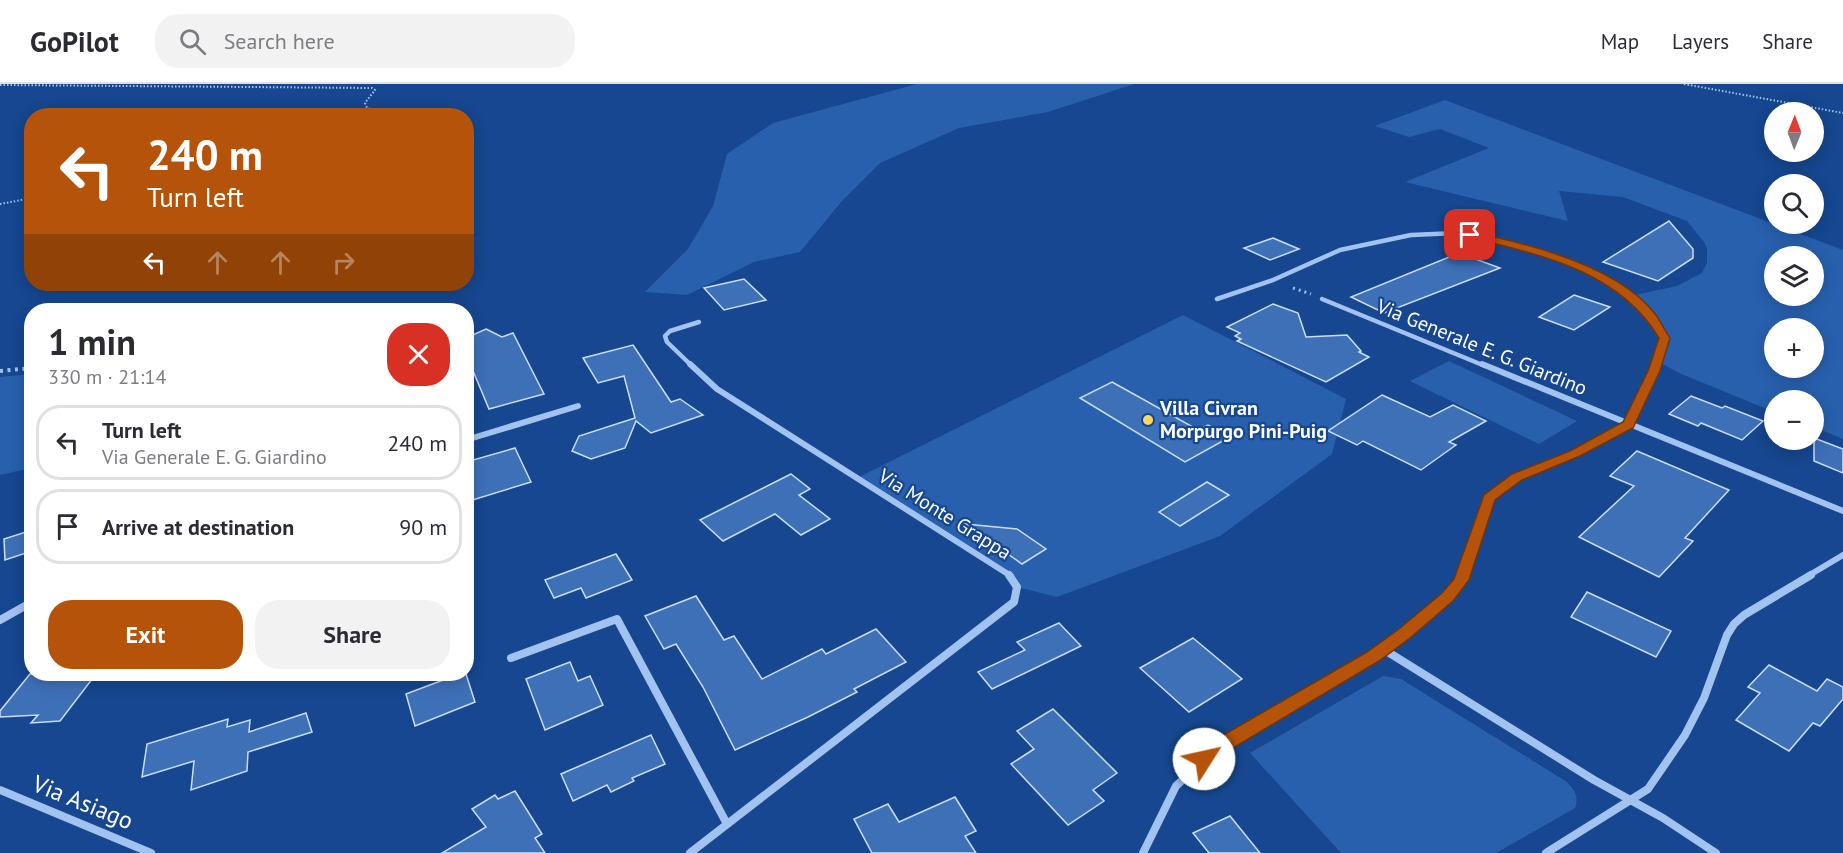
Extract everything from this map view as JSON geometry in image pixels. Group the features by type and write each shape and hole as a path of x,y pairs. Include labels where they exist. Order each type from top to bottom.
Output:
{"street":[{"path":"1143,853 1176,786 1207,756 1383,649 1448,597 1461,580 1489,498 1517,477 1575,453 1629,425 1654,371 1665,338 1651,315 1630,296 1566,260 1483,236 1434,233 1381,240 1340,250 1273,280 1217,299"},
{"name":"Via Generale E. G. Giardino","path":"1322,299 1843,511"},
{"name":"Via Monte Grappa","path":"690,853 1014,602 1017,587 1010,575 717,389 667,342 665,336 670,331 699,322"},
{"path":"474,438 578,406"},
{"path":"1546,853 1648,789 1685,735 1704,698 1712,673 1734,624 1744,615 1843,555"},
{"path":"0,620 24,606"},
{"path":"511,658 617,619 727,824"},
{"path":"1383,649 1716,853"},
{"name":"Via Asiago","path":"0,789 151,853"}],"path":[{"path":"1684,84 1843,113"},
{"path":"0,85 372,87 375,90 365,103 367,108"},
{"path":"0,204 24,200"},
{"path":"1273,280 1322,299"},
{"path":"0,371 24,369"}],"shaded area":[{"path":"917,84 1134,84 1048,112 959,128 880,163 842,201 800,252 754,262 687,295 645,292 688,249 713,206 727,154 773,123"},
{"path":"1445,100 1764,220 1764,234 1801,234 1843,250 1843,439 1824,431 1824,390 1764,390 1764,408 1679,373 1657,361 1664,338 1651,315 1630,296 1677,286 1702,273 1707,263 1707,248 1687,221 1623,197 1559,191 1568,221 1405,182 1489,148 1440,129 1409,137 1375,126"},
{"path":"1183,315 1346,399 1332,454 1220,536 1057,597 1017,587 1010,575 857,478"},
{"path":"1449,361 1577,421 1539,444 1410,381"},
{"path":"24,375 24,470 0,475 0,377"},
{"path":"1383,676 1401,679 1567,782 1576,794 1575,808 1496,853 1341,853 1250,753"}],"building":[{"path":"1669,221 1693,249 1693,258 1658,281 1603,262"},
{"path":"1273,238 1299,249 1270,260 1244,248"},
{"path":"1459,253 1500,268 1384,313 1351,297"},
{"path":"744,279 766,300 724,310 704,288"},
{"path":"1574,295 1610,307 1574,330 1539,317"},
{"path":"1273,304 1298,313 1306,337 1347,335 1361,351 1359,352 1369,357 1326,382 1237,341 1241,339 1235,336 1240,333 1227,327"},
{"path":"486,329 502,337 513,333 544,394 489,409 474,373 474,334"},
{"path":"633,345 671,402 680,399 703,415 651,433 636,421 625,448 591,459 572,451 579,436 635,418 624,376 598,383 583,358"},
{"name":"Villa Civran Morpurgo Pini-Puig","path":"1112,382 1198,430 1208,425 1230,437 1185,462 1080,398"},
{"path":"1382,395 1430,417 1453,405 1486,421 1449,442 1456,445 1421,470 1363,441 1357,445 1328,431"},
{"path":"1691,396 1763,421 1742,440 1701,423 1698,426 1669,414"},
{"path":"1824,442 1843,449 1843,473 1814,461 1814,450 1824,450"},
{"path":"515,448 531,482 474,500 474,460"},
{"path":"1637,451 1729,490 1685,538 1693,541 1659,577 1579,537 1634,486 1610,476"},
{"path":"791,474 810,489 799,495 830,519 801,535 775,514 723,541 700,520"},
{"path":"1207,482 1229,495 1180,526 1159,512"},
{"path":"965,524 1017,529 1046,549 1022,564"},
{"path":"24,533 24,554 5,560 4,539"},
{"path":"616,554 632,580 586,598 581,588 554,598 545,580"},
{"path":"1587,592 1671,631 1656,657 1571,617"},
{"path":"696,596 724,640 734,636 762,679 822,649 826,654 876,629 906,662 854,689 857,692 735,750 703,687 676,644 664,649 645,616"},
{"path":"1059,623 1081,646 992,689 978,672 1025,650 1017,642"},
{"path":"1193,638 1242,679 1189,712 1140,668"},
{"path":"570,662 578,681 590,676 603,705 545,730 526,679"},
{"path":"1769,665 1817,691 1827,679 1843,687 1843,699 1820,726 1813,723 1789,751 1736,720 1760,693 1748,687"},
{"path":"24,681 91,681 60,721 31,723 38,715 0,717 0,711"},
{"path":"440,681 468,681 475,702 415,726 406,694"},
{"path":"1053,709 1117,773 1093,790 1104,801 1068,825 1011,764 1034,749 1017,731"},
{"path":"306,713 312,732 248,752 247,771 191,790 194,761 142,777 147,744 228,719 227,727 250,720 249,732"},
{"path":"651,735 665,764 632,778 634,781 611,792 607,785 573,801 561,774"},
{"path":"515,791 542,834 535,838 545,853 442,853 486,827 472,809 495,795 498,799"},
{"path":"955,797 976,831 965,836 976,853 872,853 854,819 888,804 899,822"},
{"path":"1230,816 1260,853 1209,853 1193,833"}],"place":[{"name":"Villa Civran Morpurgo Pini-Puig","path":"1148,420"}],"route":[{"path":"1204,759 1215,750 1373,656 1448,597 1461,580 1489,498 1517,477 1575,453 1629,425 1654,371 1665,338 1651,315 1630,296 1609,282 1566,260 1508,242 1470,235"}]}
